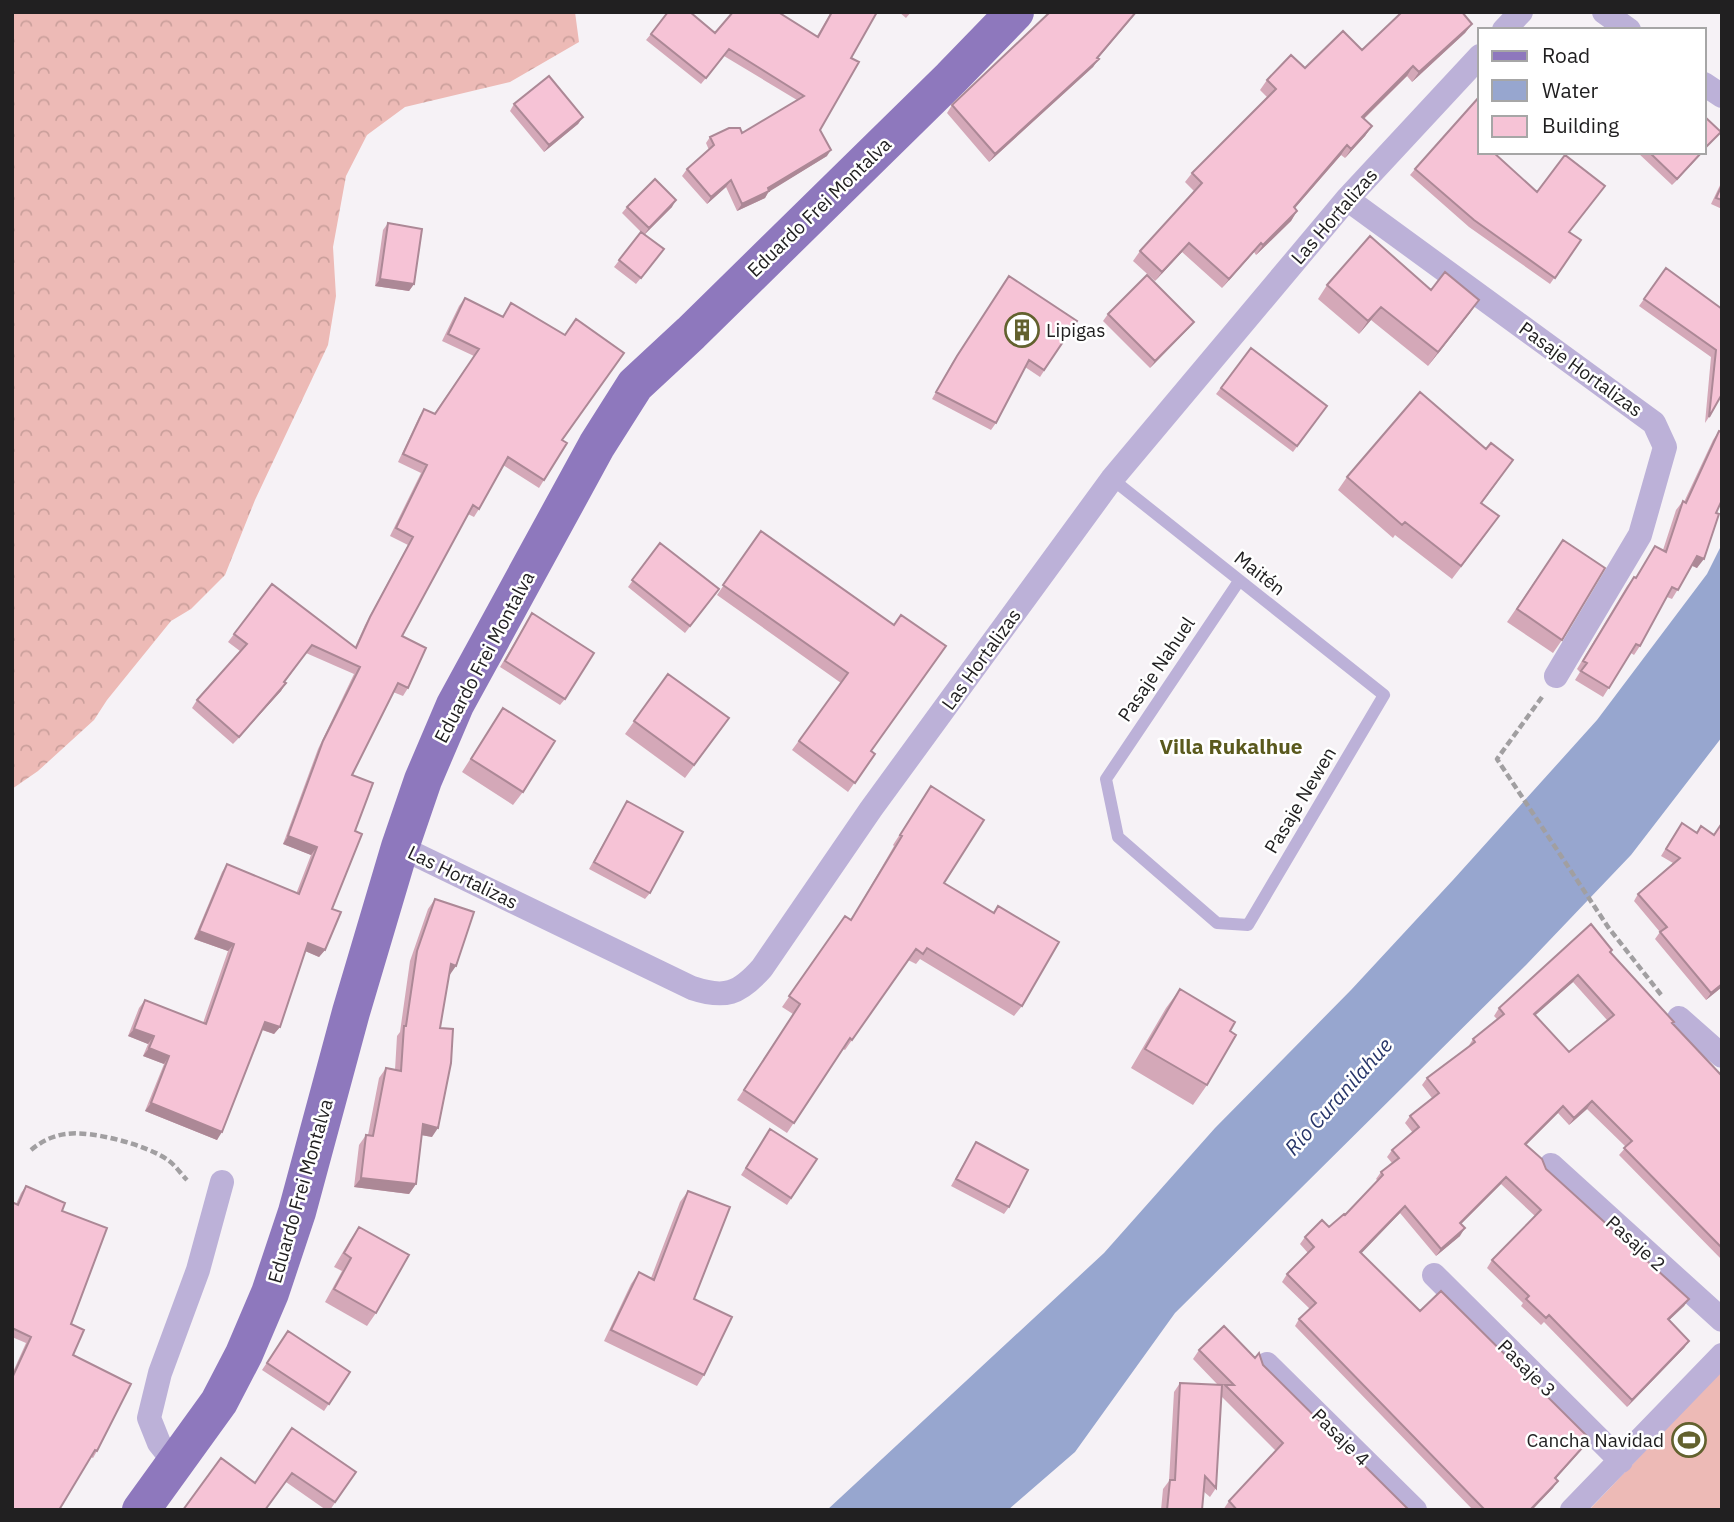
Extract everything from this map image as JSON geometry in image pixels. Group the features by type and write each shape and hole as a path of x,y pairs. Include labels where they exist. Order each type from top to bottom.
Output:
{"main road":[{"name":"Eduardo Frei Montalva","path":"141,1510 219,1402 244,1354 270,1293 297,1212 351,1012 400,847 423,780 455,705 597,445 635,385 893,135 1014,12"}],"street":[{"path":"1506,28 1521,12"},
{"path":"1604,12 1626,28"},
{"name":"Las Hortalizas","path":"400,847 692,988 710,994 725,995 750,982 871,809 1112,479 1347,199 1478,58"},
{"path":"1706,85 1722,96"},
{"name":"Pasaje Hortalizas","path":"1347,199 1654,423 1665,447 1640,535 1556,676"},
{"path":"1679,1018 1722,1056"},
{"name":"Pasaje 2","path":"1551,1165 1722,1320"},
{"path":"175,1463 159,1443 149,1418 160,1373 198,1270 222,1182"},
{"name":"Pasaje 3","path":"1434,1275 1621,1461"},
{"path":"1572,1510 1722,1355"},
{"name":"Pasaje 4","path":"1267,1364 1415,1510"}],"lane":[{"name":"Maitén","path":"1112,479 1384,695"},
{"name":"Pasaje Nahuel","path":"1239,581 1106,779 1118,837 1217,923 1248,925"},
{"name":"Pasaje Newen","path":"1248,925 1384,695"}],"path":[{"path":"1556,676 1497,759 1608,927 1679,1018"},
{"path":"31,1150 44,1140 69,1133 106,1137 167,1159 187,1180"}],"green space":[{"path":"12,12 575,12 579,42 510,82 405,107 367,135 346,176 333,247 336,296 328,345 255,500 225,575 191,609 171,621 94,720 38,771 12,789"},
{"name":"Cancha Navidad","path":"1722,1370 1722,1510 1589,1510"}],"water":[{"name":"Río Curanilahue","path":"1722,544 1722,737 1631,855 1526,965 1175,1313 1075,1452 1008,1510 827,1510 1104,1253 1215,1128 1351,990 1453,880 1597,720 1707,574"}],"building":[{"path":"668,12 690,12 715,33 733,12 778,12 818,37 832,12 877,12 851,58 859,62 820,130 831,150 768,188 769,191 742,204 731,180 711,197 687,169 714,145 710,137 729,128 740,128 742,133 804,96 729,49 706,78 651,34"},
{"path":"1050,12 1136,12 1097,58 1099,59 995,154 952,105"},
{"path":"1402,12 1462,12 1472,24 1419,72 1413,66 1362,117 1372,126 1351,149 1347,145 1294,207 1297,211 1263,245 1261,243 1229,279 1189,243 1162,272 1140,251 1202,183 1192,173 1276,89 1267,80 1291,55 1305,68 1343,31 1362,50"},
{"path":"549,76 583,117 549,145 514,104"},
{"path":"1478,98 1478,154 1495,154 1537,192 1565,155 1605,186 1569,232 1581,240 1555,278 1474,220 1415,169"},
{"path":"1706,118 1721,132 1706,147"},
{"path":"1651,154 1700,154 1677,179"},
{"path":"655,179 676,200 649,228 627,207"},
{"path":"1722,185 1722,200 1716,198"},
{"path":"388,223 422,229 414,284 380,279"},
{"path":"641,232 664,249 641,278 619,260"},
{"path":"1370,236 1431,290 1445,272 1479,300 1438,352 1381,307 1368,321 1327,285"},
{"path":"1666,268 1722,309 1722,394 1709,417 1716,350 1644,299"},
{"path":"1147,275 1194,322 1155,361 1108,314"},
{"path":"1009,276 1077,321 1044,370 1029,360 996,423 936,392"},
{"path":"465,298 503,317 511,303 565,335 576,319 624,353 562,440 567,443 544,480 508,457 479,509 473,505 402,636 426,648 408,688 398,683 352,775 373,783 355,831 362,834 332,909 341,912 325,950 308,943 280,1027 265,1022 222,1132 151,1103 169,1056 149,1048 154,1036 134,1029 145,1000 206,1024 234,944 199,931 227,864 299,894 317,847 288,836 323,741 360,667 312,645 284,682 286,683 239,737 197,700 247,644 234,634 272,584 356,648 413,537 396,528 427,465 403,454 424,409 435,414 479,349 448,334"},
{"path":"1251,348 1327,406 1297,446 1221,388"},
{"path":"1420,392 1486,449 1491,443 1513,460 1481,503 1499,516 1461,566 1405,522 1402,525 1347,477"},
{"path":"1719,431 1722,432 1722,500 1704,559 1697,556 1678,590 1672,587 1640,646 1636,644 1609,688 1581,671 1587,663 1583,661 1655,546 1666,552 1683,501 1686,503"},
{"path":"761,531 894,625 901,615 946,646 871,751 875,754 855,783 799,741 848,673 723,585"},
{"path":"1563,540 1605,568 1562,640 1517,609"},
{"path":"660,543 719,589 690,626 632,580"},
{"path":"532,613 594,653 565,699 505,661"},
{"path":"668,674 729,718 694,765 634,721"},
{"path":"503,708 555,741 523,792 471,759"},
{"path":"931,786 984,820 944,883 994,913 998,906 1059,942 1022,1006 927,948 923,954 916,949 852,1040 850,1038 794,1123 744,1090 800,1004 789,996 845,916 851,920"},
{"path":"627,801 683,832 650,893 594,862"},
{"path":"1682,823 1697,833 1701,826 1714,835 1722,823 1722,984 1711,993 1660,932 1667,927 1638,894 1680,858 1666,849"},
{"path":"435,899 474,912 456,966 451,964 440,1028 453,1029 451,1063 438,1128 423,1124 416,1184 361,1178 366,1135 373,1136 386,1068 401,1071 404,1026 417,951"},
{"path":"1591,924 1612,950 1610,952 1722,1076 1722,1248 1624,1148 1632,1141 1592,1101 1574,1118 1563,1106 1525,1144 1542,1159 1546,1169 1689,1299 1668,1319 1689,1341 1632,1400 1549,1315 1546,1318 1526,1299 1529,1296 1492,1260 1541,1210 1506,1177 1460,1223 1465,1228 1441,1249 1405,1206 1360,1252 1420,1311 1441,1291 1590,1439 1555,1478 1558,1481 1530,1510 1485,1510 1299,1319 1316,1303 1287,1274 1314,1247 1305,1237 1322,1220 1329,1227 1345,1215 1383,1175 1381,1172 1399,1158 1392,1150 1419,1127 1410,1116 1439,1093 1427,1078 1475,1042 1473,1039 1504,1014 1499,1008","holes":["1578,975 1614,1015 1569,1052 1534,1014"]},
{"path":"1180,989 1235,1022 1230,1031 1236,1035 1207,1085 1145,1049"},
{"path":"770,1129 817,1159 791,1198 746,1168"},
{"path":"976,1142 1028,1170 1009,1207 956,1179"},
{"path":"26,1186 65,1203 62,1211 107,1228 71,1324 84,1330 73,1355 131,1384 97,1451 95,1450 59,1510 12,1510 12,1378 31,1337 12,1328 12,1202 18,1205"},
{"path":"688,1191 730,1207 694,1299 732,1317 704,1375 611,1330 639,1272 654,1280"},
{"path":"359,1227 409,1255 376,1313 334,1289 351,1258 344,1253"},
{"path":"1224,1326 1255,1358 1259,1353 1263,1365 1409,1510 1237,1510 1229,1501 1283,1443 1225,1385 1234,1385 1199,1350"},
{"path":"288,1331 350,1372 329,1404 267,1363"},
{"path":"1180,1383 1222,1385 1216,1488 1205,1476 1202,1510 1167,1510 1170,1480 1175,1480"},
{"path":"292,1428 356,1472 335,1502 292,1473 265,1510 183,1510 221,1458 255,1483"}],"place":[{"name":"Lipigas","path":"1022,330"},
{"name":"Cancha Navidad","path":"1689,1440"}],"district":[{"name":"Villa Rukalhue","path":"1231,746"}]}
